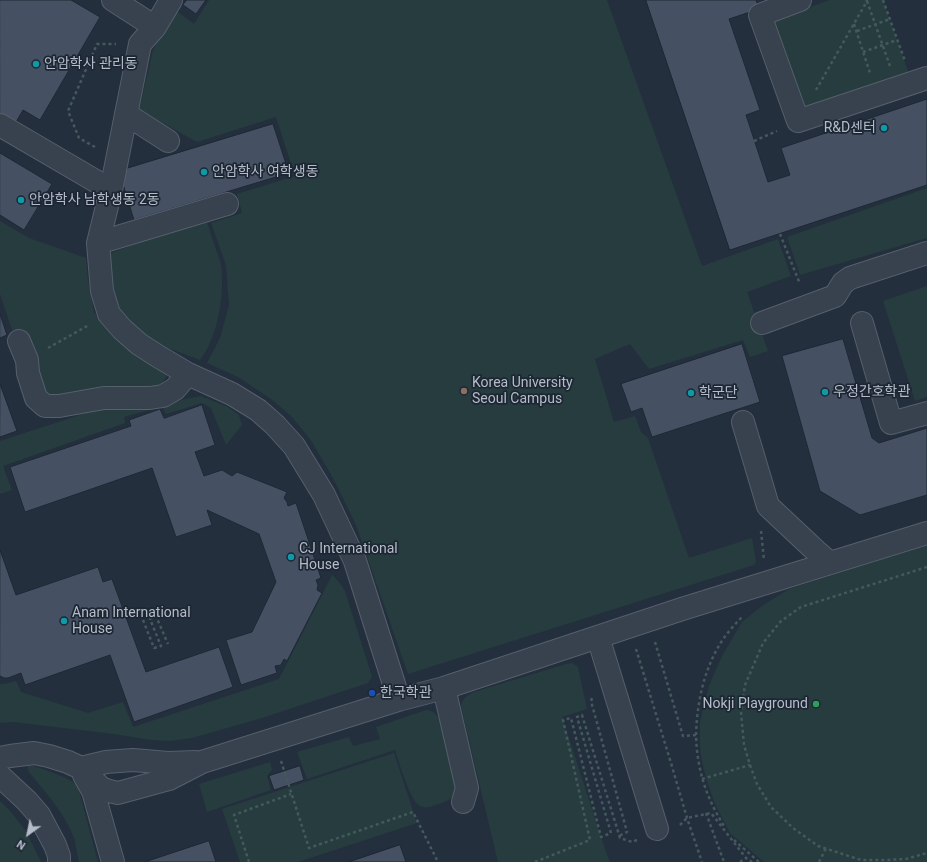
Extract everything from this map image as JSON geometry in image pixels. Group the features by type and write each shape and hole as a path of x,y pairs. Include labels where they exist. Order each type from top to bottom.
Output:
{"street":[{"path":"113,0 155,27"},
{"path":"171,0 155,27 140,44 111,190 98,242 102,291 108,314 139,344 188,374 232,394 258,410 275,425 294,446 324,495 355,560 398,700"},
{"path":"800,0 760,15 798,121 877,94 896,85 927,78"},
{"path":"126,114 168,141"},
{"path":"0,125 111,190"},
{"path":"98,242 227,204"},
{"path":"762,323 835,296 843,283 850,278 927,253"},
{"path":"862,323 891,424 927,413"},
{"path":"23,350 36,398 46,406 59,406 104,398 150,398 163,396 175,389 188,374"},
{"path":"743,422 768,506 830,563"},
{"path":"0,758 34,753 49,756 81,768 101,788 118,793 169,779 202,762 398,700 444,688 682,609 927,533"},
{"path":"598,637 657,833"},
{"path":"444,688 468,788 463,802"},
{"path":"81,768 106,762 133,760 168,763 202,762"},
{"path":"81,768 93,791 113,862"},
{"path":"0,776 27,801 39,815 55,845 60,862"}],"path":[{"path":"867,1 896,85 910,77 883,0"},
{"path":"798,121 867,1"},
{"path":"857,31 890,19"},
{"path":"854,24 877,94"},
{"path":"863,52 897,40"},
{"path":"117,158 79,138 68,111 97,44 140,44"},
{"path":"780,234 808,306"},
{"path":"23,350 108,314"},
{"path":"761,530 765,567"},
{"path":"927,567 801,607 781,621 764,643 745,685 741,712 744,745 757,784 771,807 793,828 818,846 861,860 906,859 927,853"},
{"path":"745,614 720,644 705,677 696,724 696,753 706,792 714,811 735,841 759,862"},
{"path":"143,620 154,648 161,646 150,619 156,616 168,644"},
{"path":"655,640 683,736 696,735"},
{"path":"636,648 687,818 702,862"},
{"path":"594,696 591,701 627,832 619,836"},
{"path":"535,862 590,840 563,720 571,718 601,837 611,833 577,717 582,715 620,838 632,842 657,833 687,818 711,812 746,858 752,862"},
{"path":"275,739 309,848 413,812 438,862"},
{"path":"702,779 750,765"},
{"path":"249,862 234,815 292,794"},
{"path":"706,814 724,862"},
{"path":"819,862 826,848"},
{"path":"740,862 746,858"}],"green space":[{"path":"209,0 607,0 702,266 778,239 791,276 747,292 768,351 750,357 743,340 649,369 630,344 595,359 614,422 635,416 641,432 648,438 689,558 752,538 756,562 754,565 408,674 356,525 333,478 310,439 291,416 271,399 238,377 207,363 220,338 229,305 226,265 211,223 242,213 237,194 295,176 276,117 197,142 139,110 153,50 177,11 194,24"},
{"path":"830,0 883,0 910,77 802,115 769,21"},
{"path":"927,188 927,238 800,275 787,237"},
{"path":"206,218 221,263 222,289 216,327 206,351 200,360 161,345 137,331 127,322 119,311 113,298 109,285 109,275 111,253"},
{"path":"0,221 29,238 86,258 88,280 94,312 118,339 168,373 162,383 145,389 53,397 43,391 25,338 12,330 0,294"},
{"path":"927,286 927,397 915,401 883,301"},
{"path":"201,396 228,407 239,415 242,425 226,445 211,408 202,403 166,414 162,406 124,417 125,423 3,466 12,490 0,494 0,441 86,413 115,407 166,403"},
{"name":"Nokji Playground","path":"927,545 927,862 764,862 730,833 715,804 702,761 700,747 700,722 709,686 722,656 742,622 762,606 789,589"},
{"path":"332,575 345,591 372,677 368,683 262,718 192,738 170,741 151,740 13,722 0,723 0,684 16,681 21,692 88,713 123,702 133,727 279,679"},
{"path":"572,663 578,667 587,709 562,717 610,862 498,862 461,707 462,702 467,696 474,692"},
{"path":"426,710 432,711 441,723 457,786 454,793 448,800 427,807 422,807 416,803 405,781 395,750 307,779 297,752 349,737 353,746 380,739 376,727"},
{"path":"394,753 417,823 298,862 240,862 222,809"},
{"path":"270,762 272,770 267,776 271,790 207,812 199,784"},
{"path":"29,765 65,778 73,782 78,787 98,862 79,862 74,838 70,829 54,803 29,772 27,767"},
{"path":"0,801 26,831 41,862 0,862"}],"building":[{"name":"안암학사 관리동","path":"0,0 71,0 100,17 40,120 23,110 15,124 0,116"},
{"path":"187,0 206,0 196,14 183,5"},
{"name":"R&D센터","path":"646,0 756,0 759,9 729,19 760,110 746,115 768,182 790,175 781,148 927,99 927,185 730,250"},
{"name":"안암학사 여학생동","path":"273,124 289,173 134,220 119,171"},
{"name":"안암학사 남학생동 2동","path":"0,153 52,184 24,230 0,215"},
{"path":"0,314 7,335 0,338"},
{"name":"우정간호학관","path":"843,339 872,438 879,443 927,428 927,495 860,515 820,491 782,356"},
{"name":"학군단","path":"742,344 760,402 652,437 642,408 631,412 621,384"},
{"path":"0,384 17,431 0,437"},
{"name":"CJ International House","path":"202,405 215,445 195,452 204,476 222,470 232,476 237,472 287,492 284,498 288,506 296,503 321,578 316,580 318,585 317,590 322,593 287,661 284,659 281,665 275,666 277,673 241,685 226,640 252,632 276,582 259,534 207,510 212,525 176,537 152,468 25,512 10,467 131,426 129,420 160,409 164,418"},
{"name":"Anam International House","path":"0,550 16,595 98,567 103,582 112,579 146,672 219,647 233,687 134,722 110,655 25,685 21,673 8,678 0,676"},
{"path":"300,766 304,780 274,790 269,776"},
{"path":"209,841 216,862 145,862"},
{"path":"400,845 406,862 349,862"}],"place":[{"name":"안암학사 관리동","path":"36,64"},
{"name":"R&D센터","path":"884,128"},
{"name":"안암학사 여학생동","path":"204,172"},
{"name":"안암학사 남학생동 2동","path":"21,200"},
{"name":"Korea University Seoul Campus","path":"464,391"},
{"name":"우정간호학관","path":"825,392"},
{"name":"학군단","path":"691,393"},
{"name":"CJ International House","path":"291,557"},
{"name":"Anam International House","path":"64,621"},
{"name":"한국학관","path":"372,693"},
{"name":"Nokji Playground","path":"816,704"}]}
